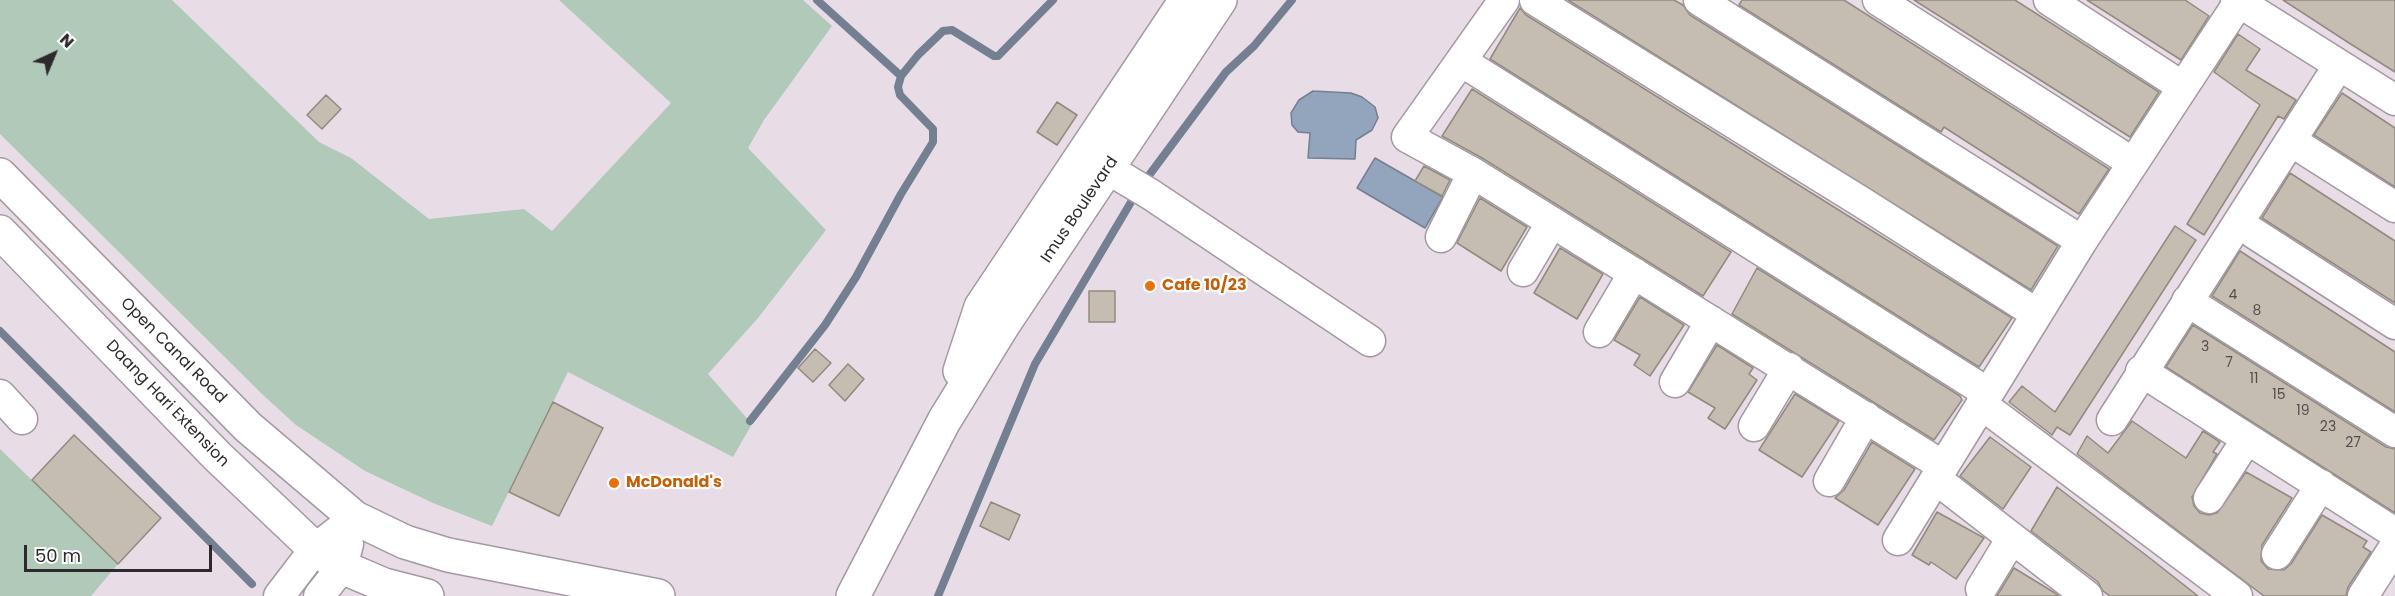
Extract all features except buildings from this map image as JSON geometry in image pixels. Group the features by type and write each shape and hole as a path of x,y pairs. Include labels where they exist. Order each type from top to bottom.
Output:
{"main road":[{"name":"Imus Boulevard","path":"1117,174 1186,0"},
{"name":"Imus Boulevard","path":"853,596 944,421 981,307 1117,174 1220,0"},
{"name":"Open Canal Road","path":"0,175 248,427 355,518"},
{"name":"Daang Hari Extension","path":"0,232 217,456 315,549 342,567"},
{"path":"355,518 405,542 448,555 658,596"},
{"path":"342,567 384,585 427,596"}],"street":[{"path":"1504,0 1407,137 1473,173 1866,417 1940,472 2012,538 2081,594"},
{"path":"1534,0 1863,203 2037,314"},
{"path":"1878,0 2133,163"},
{"path":"2049,0 2183,87"},
{"path":"1710,3 2082,241"},
{"path":"1898,540 2082,241 2183,87 2247,3 2338,65 2395,100"},
{"path":"1461,61 1984,398 2237,596"},
{"path":"2112,420 2141,371 2338,65"},
{"path":"2291,141 2395,207"},
{"path":"1441,237 1473,173"},
{"path":"1117,174 1370,341"},
{"path":"1523,271 1552,222"},
{"path":"2238,223 2395,324"},
{"path":"1599,332 1634,273"},
{"path":"2187,301 2395,432"},
{"path":"1675,381 1712,321"},
{"path":"1754,426 1789,368"},
{"path":"2141,371 2395,533"},
{"path":"0,395 22,419"},
{"path":"1829,481 1866,417"},
{"path":"2209,498 2247,439"},
{"path":"2277,554 2321,486"},
{"path":"279,596 315,549 355,518"},
{"path":"319,596 342,567 355,518"},
{"path":"1981,589 2012,538"},
{"path":"2363,596 2395,546"}],"green space":[{"path":"0,0 172,0 319,142 351,158 429,219 524,209 552,231 671,103 559,0 803,0 832,26 764,120 748,148 826,230 758,318 708,374 752,424 733,457 568,372 492,526 433,503 365,471 296,425 263,395 0,134"},
{"path":"0,449 118,564 91,596 0,596"}],"water":[{"path":"1313,91 1351,93 1362,97 1375,107 1378,118 1372,130 1356,140 1355,159 1308,158 1310,133 1298,132 1292,125 1291,113 1299,100"},
{"path":"1375,158 1443,197 1425,228 1357,188"}],"waterway":[{"path":"817,0 901,76"},
{"path":"750,421 825,325 856,277 901,194 933,142 933,129 900,95 898,87 901,76 918,55 943,31 952,30 994,56 998,56 1053,0"},
{"path":"1144,182 1226,72 1254,46 1292,0"},
{"path":"938,596 1035,364 1137,192"},
{"path":"0,331 252,584"}],"place":[{"name":"Cafe 10/23","path":"1150,286"},
{"name":"McDonald's","path":"614,483"}]}
